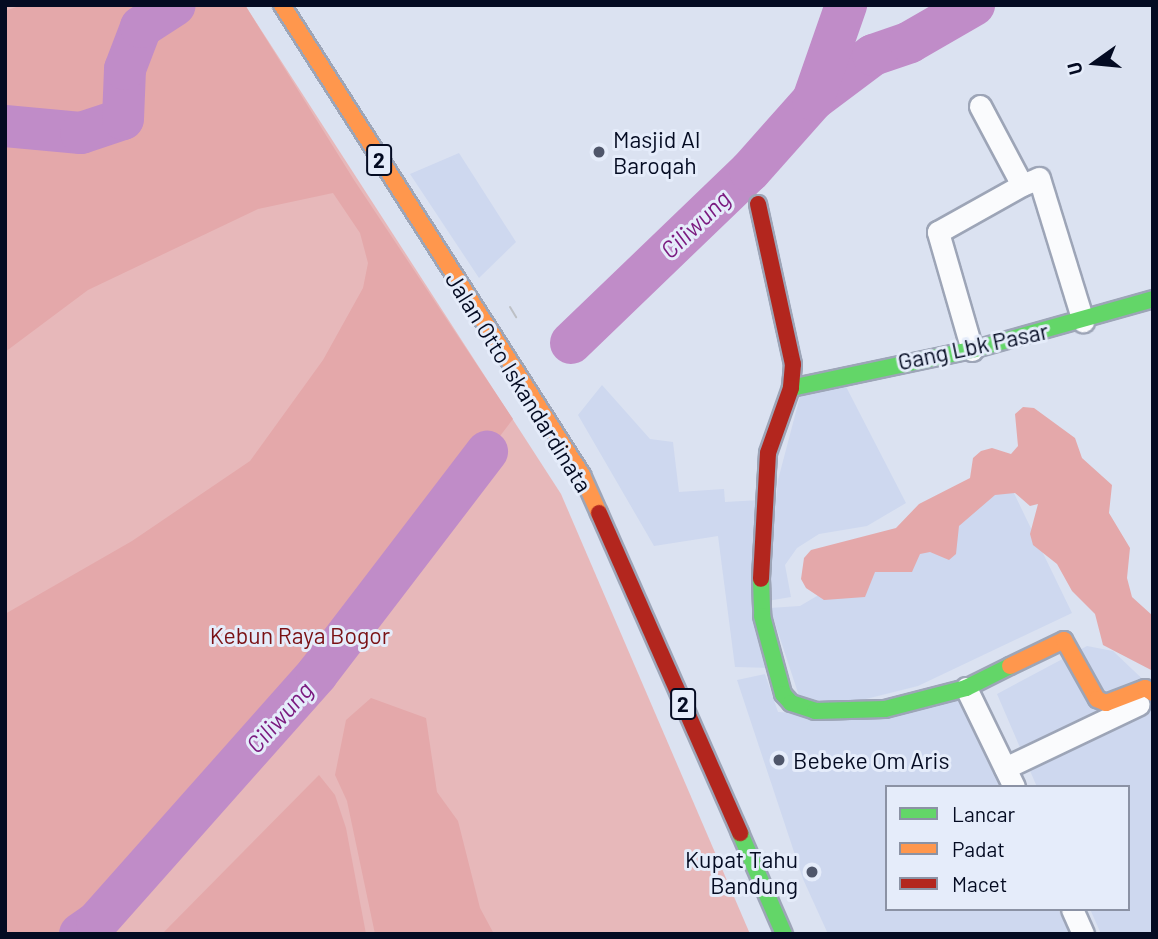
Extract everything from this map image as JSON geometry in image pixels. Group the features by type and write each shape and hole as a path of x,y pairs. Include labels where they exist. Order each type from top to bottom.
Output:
{"street":[{"name":"Jalan Otto Iskandardinata","path":"282,5 582,475 784,934"},
{"path":"979,106 1021,186"},
{"path":"972,350 938,232 1039,178 1083,321"},
{"path":"758,204 793,364 790,388 768,453 761,550 762,616 783,694 799,707 844,713 886,709 966,688 1064,640 1097,699 1106,703 1144,688 1153,695 1010,778 966,688"},
{"name":"Gang Lbk Pasar","path":"790,388 972,350 1083,321 1153,299"},
{"path":"1073,911 1083,934"}],"shaded area":[{"path":"459,153 516,242 479,278 410,174"},
{"path":"840,375 906,503 867,526 819,534 797,548 785,565 791,597 767,601 778,480 803,385"},
{"path":"602,385 650,439 673,442 679,492 724,489 725,502 760,500 770,668 735,667 718,536 654,546 578,415"},
{"path":"1009,483 1072,613 918,686 854,702 800,699 770,608 800,606"},
{"path":"1087,646 1113,651 1153,689 1153,934 1101,934 1091,911 1130,911 1130,785 1036,785 997,694"},
{"path":"765,674 778,712 864,716 958,693 1001,785 885,785 885,911 1059,911 1070,934 828,934 803,879 737,680"}],"green space":[{"name":"Kebun Raya Bogor","path":"5,5 245,5 561,494 750,934 5,934"},
{"path":"22,5 245,5 354,180 513,419 317,674 97,922 101,934 5,934 5,614 132,541 250,461 323,360 363,288 368,263 360,233 333,193 258,209 88,290 5,352 5,11"},
{"path":"1023,407 1034,408 1075,438 1082,458 1112,485 1109,513 1130,548 1127,578 1132,597 1153,616 1153,671 1103,645 1095,614 1072,591 1057,564 1033,545 1030,534 1038,504 1030,506 1015,493 995,495 959,526 956,554 949,560 930,552 920,554 912,572 875,572 865,597 824,600 806,588 801,579 804,558 811,550 896,528 919,504 970,478 973,458 981,451 992,448 1011,454 1018,446 1015,414"},
{"path":"371,698 426,718 437,792 458,821 480,908 494,934 375,934 347,801 335,775 346,720"},
{"path":"319,775 335,795 346,828 366,934 162,934"}],"waterway":[{"path":"5,126 81,133 123,119 125,69 141,27 175,5"},
{"name":"Ciliwung","path":"571,343 750,171 813,100 846,5"},
{"name":"Ciliwung","path":"813,100 873,55 910,42 974,5"},
{"name":"Ciliwung","path":"80,934 97,922 317,674 487,452"}],"tram line":[{"path":"510,307 516,317"}],"traffic: fast":[{"path":"791,388 972,350 1153,299"},
{"path":"761,579 762,616 783,694 791,703 815,711 885,709 966,688 1010,666"},
{"path":"740,833 784,934"}],"traffic: slow":[{"path":"282,5 582,475 599,513"},
{"path":"1010,666 1064,640 1097,699 1106,703 1145,688 1153,693"}],"traffic: jam":[{"path":"758,204 793,364 791,388 768,453 761,579"},
{"path":"599,513 740,833"}],"place":[{"name":"Masjid Al Baroqah","path":"599,152"},
{"name":"Bebeke Om Aris","path":"779,760"},
{"name":"Kupat Tahu Bandung","path":"812,872"}]}
